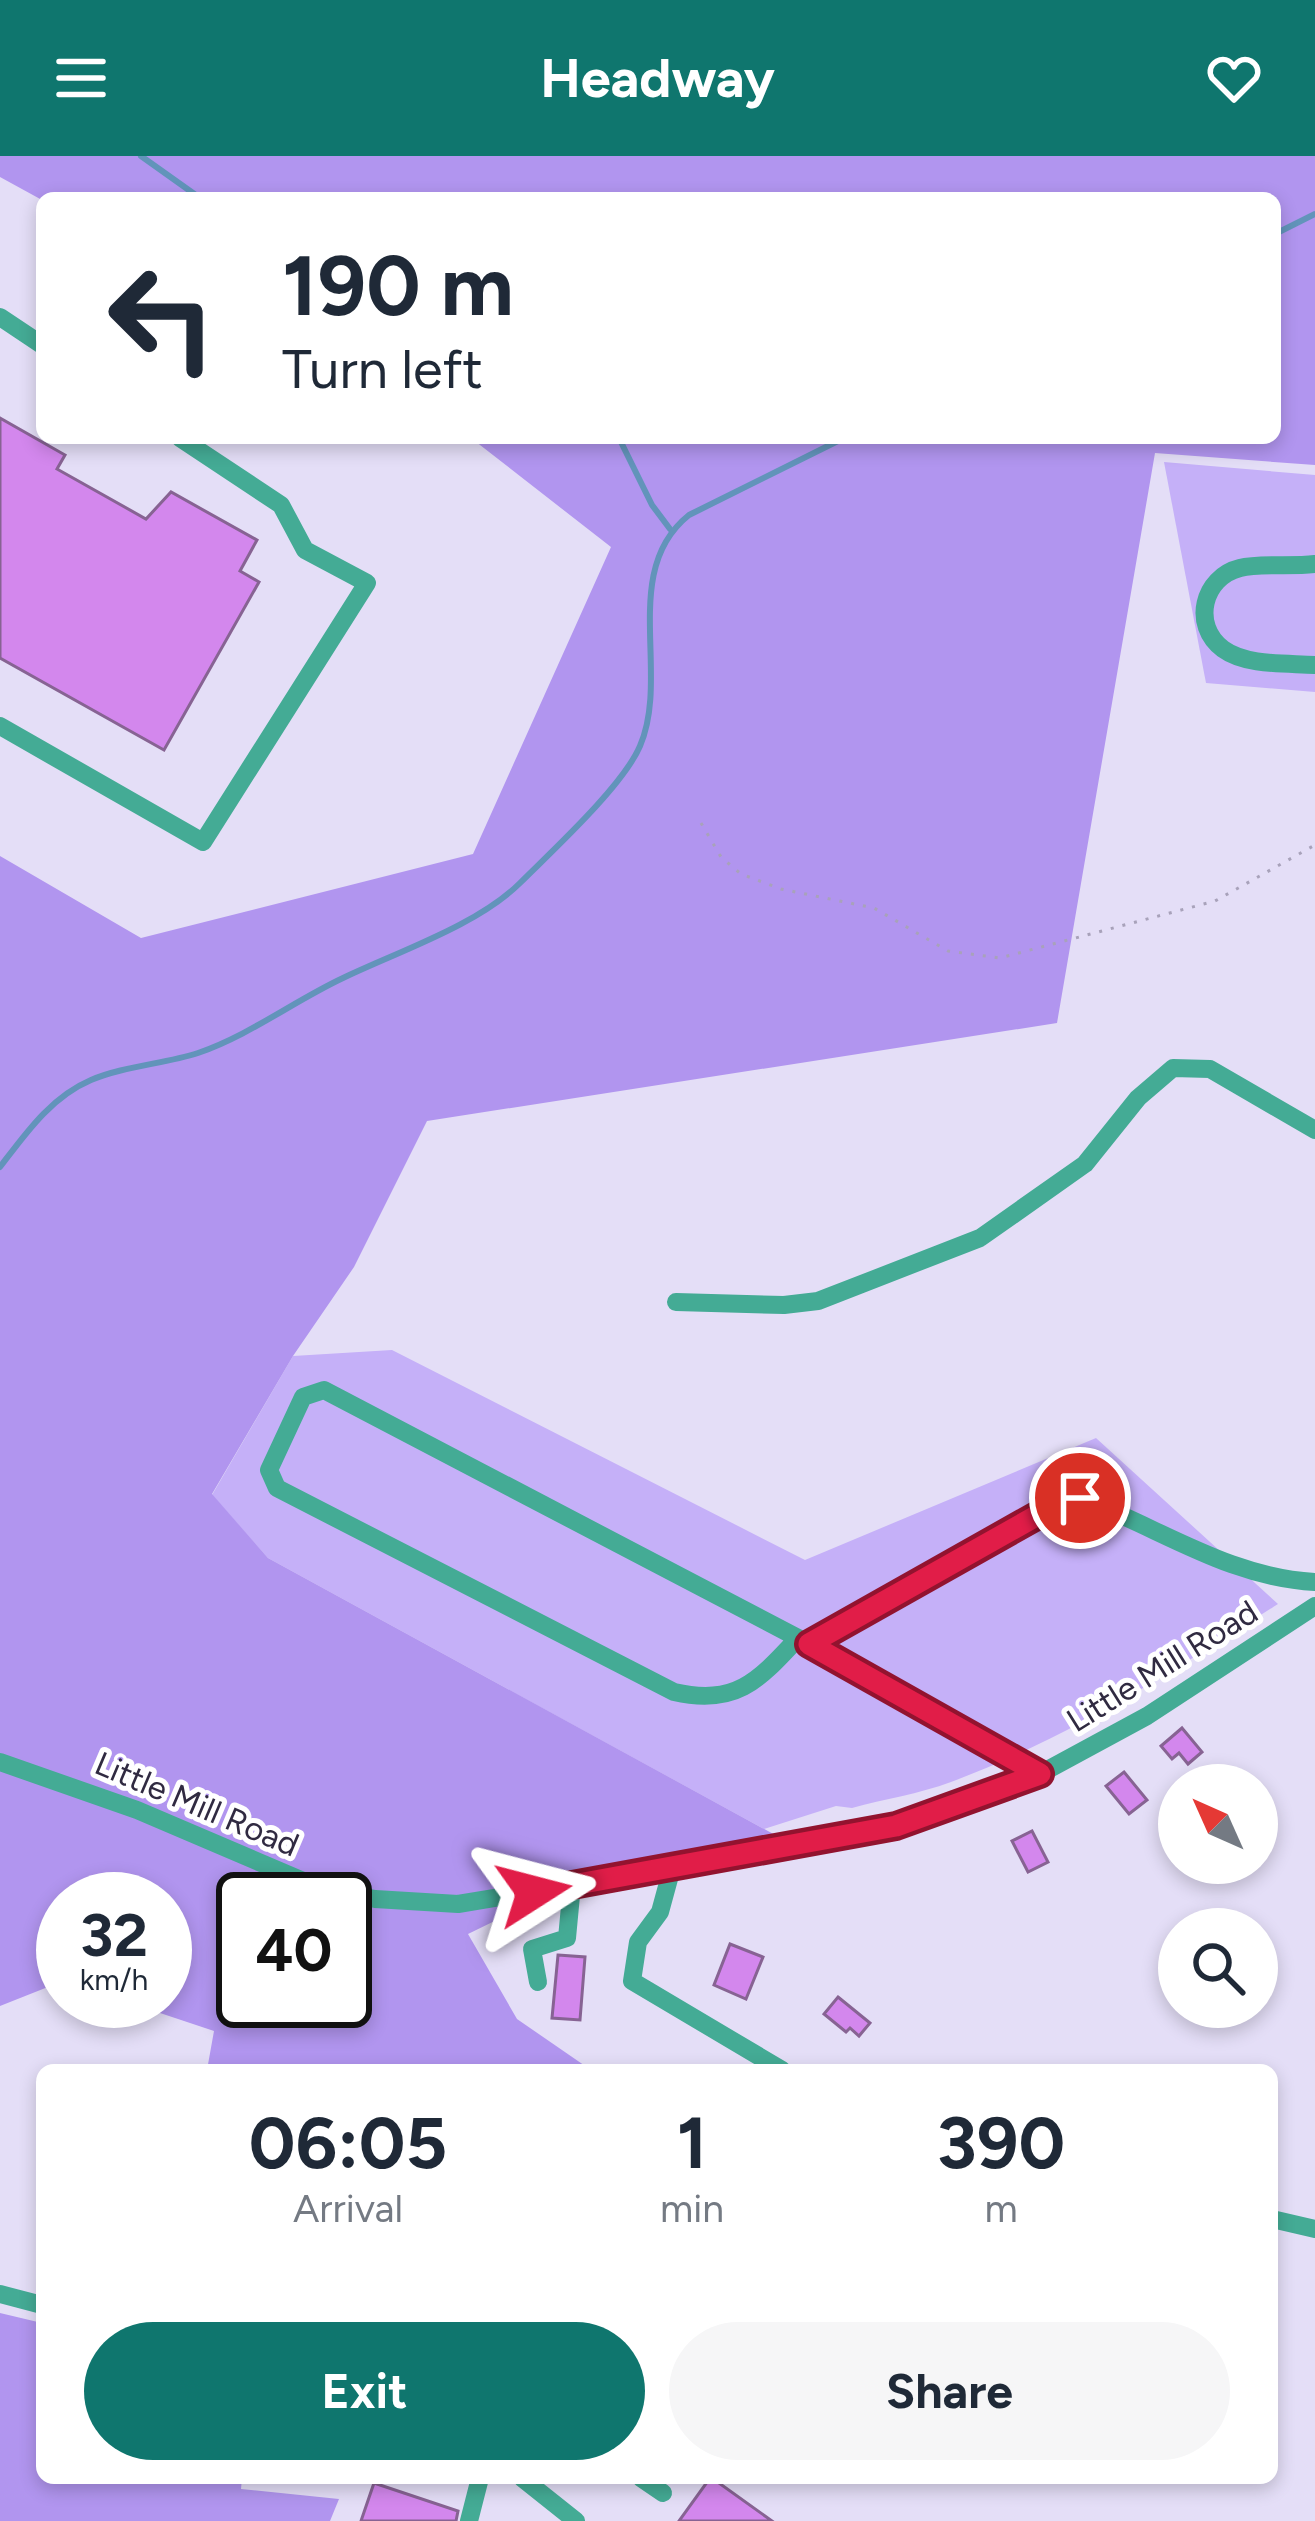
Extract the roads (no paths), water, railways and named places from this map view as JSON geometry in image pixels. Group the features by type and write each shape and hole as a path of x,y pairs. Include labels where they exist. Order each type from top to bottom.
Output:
{"street":[{"path":"0,317 36,341"},
{"path":"0,725 203,842 367,583 305,550 281,506 189,444"},
{"path":"1315,564 1244,566 1224,574 1205,601 1205,628 1223,650 1255,660 1315,665"},
{"path":"676,1302 784,1305 818,1301 910,1261 952,1250 1014,1218 1085,1164 1138,1098 1173,1068 1210,1069 1315,1130"},
{"path":"1040,1774 804,1641 324,1390 303,1397 269,1470 277,1488 674,1692 709,1700 736,1692 804,1641 1054,1506 1080,1498 1228,1567 1278,1580 1315,1582"},
{"name":"Little Mill Road","path":"0,1762 137,1810 322,1889 375,1899 458,1904 896,1826 1040,1774 1147,1716 1315,1606"},
{"path":"672,1868 660,1912 638,1942 632,1981 772,2064"},
{"path":"538,1982 532,1949 566,1938 572,1886"},
{"path":"1278,2220 1315,2229"},
{"path":"0,2294 36,2303"},
{"path":"469,2521 478,2484"},
{"path":"537,2484 577,2521"},
{"path":"650,2484 663,2493"}],"waterway":[{"path":"141,156 192,192"},
{"path":"1281,231 1315,214"},
{"path":"622,444 652,505 670,529"},
{"path":"0,1167 40,1117 77,1087 104,1075 217,1046 343,978 460,925 503,898 603,798 640,746 651,687 651,594 656,565 668,538 689,515 832,444"}]}
